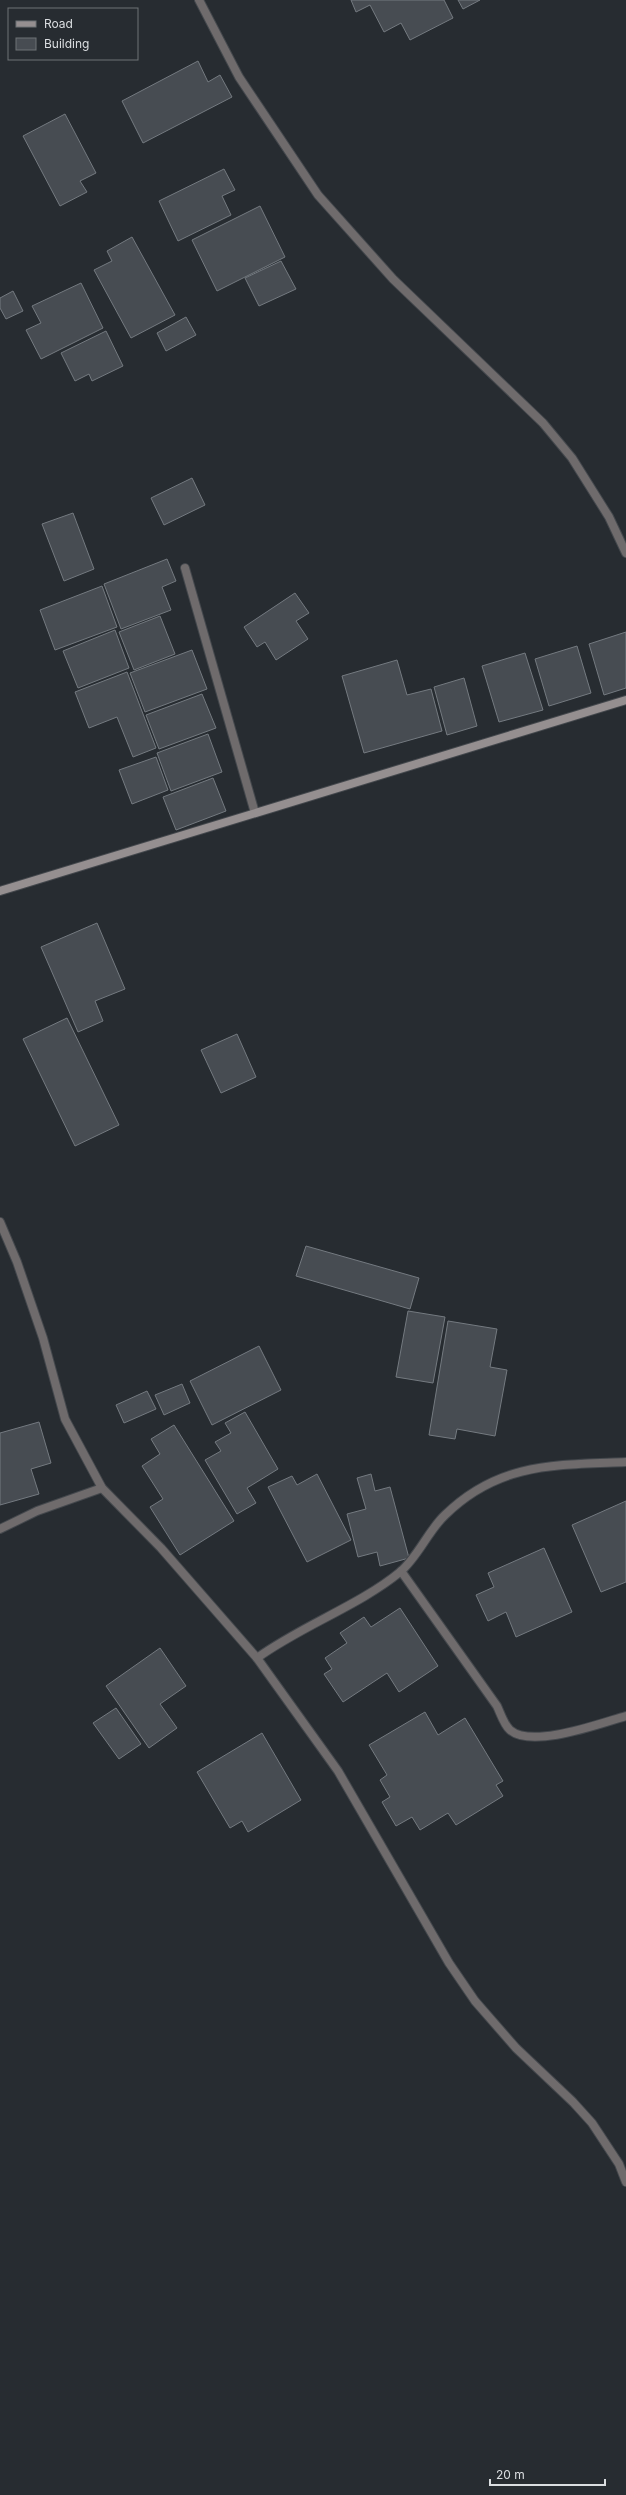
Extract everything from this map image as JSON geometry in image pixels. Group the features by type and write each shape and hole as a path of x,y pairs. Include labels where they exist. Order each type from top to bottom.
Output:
{"street":[{"path":"199,0 239,77 318,195 393,279 543,423 584,478 609,517 626,553"},
{"path":"185,568 255,813"},
{"path":"0,891 626,700"},
{"path":"0,1222 17,1262 43,1338 65,1419 102,1488 161,1548 257,1658 338,1771 449,1963 475,2001 516,2048 592,2123 619,2164 626,2182"},
{"path":"257,1658 275,1644 372,1590 401,1571 444,1516 469,1494 494,1480 528,1469 626,1462"},
{"path":"0,1529 37,1511 102,1488"},
{"path":"401,1571 497,1706 510,1730 525,1736 548,1736 626,1716"}],"building":[{"path":"351,0 444,0 453,18 410,40 401,23 384,32 370,5 356,12"},
{"path":"458,0 480,0 463,9"},
{"path":"198,61 208,82 220,75 232,97 143,143 122,101"},
{"path":"65,114 96,173 80,181 87,192 60,206 23,136"},
{"path":"224,169 235,190 222,196 231,215 178,241 159,201"},
{"path":"260,206 285,257 217,291 192,240"},
{"path":"132,237 175,315 131,338 94,270 112,261 107,251"},
{"path":"281,261 296,289 259,306 245,278"},
{"path":"81,283 103,328 41,359 26,330 41,323 32,306"},
{"path":"13,291 23,311 6,319 0,308 0,298"},
{"path":"186,317 196,335 166,351 157,333"},
{"path":"106,331 123,366 92,381 89,374 75,381 61,353"},
{"path":"192,478 205,505 164,525 151,498"},
{"path":"73,513 94,569 64,581 42,524"},
{"path":"167,559 176,581 162,587 171,610 121,629 104,584"},
{"path":"102,586 117,627 55,650 40,610"},
{"path":"295,593 309,613 296,621 308,639 276,660 265,642 257,647 244,627"},
{"path":"160,616 175,654 134,670 119,632"},
{"path":"115,630 129,668 78,688 63,651"},
{"path":"626,632 626,688 604,695 589,644"},
{"path":"577,646 591,693 549,706 535,659"},
{"path":"192,650 207,689 145,712 130,673"},
{"path":"525,653 543,710 499,722 482,666"},
{"path":"397,660 407,695 431,689 442,731 364,753 342,676"},
{"path":"127,672 156,748 133,757 117,717 89,728 75,692"},
{"path":"464,678 477,726 447,735 434,687"},
{"path":"202,694 216,728 159,749 146,715"},
{"path":"208,734 222,772 171,791 157,753"},
{"path":"156,757 168,790 132,804 119,770"},
{"path":"213,778 226,811 176,830 163,797"},
{"path":"97,923 125,989 95,1001 103,1021 78,1032 41,947"},
{"path":"67,1018 119,1125 75,1146 23,1039"},
{"path":"237,1034 256,1077 221,1093 201,1050"},
{"path":"306,1246 419,1278 410,1309 296,1276"},
{"path":"408,1311 445,1317 433,1383 396,1377"},
{"path":"448,1321 497,1329 490,1367 507,1370 495,1436 457,1429 455,1439 429,1435"},
{"path":"259,1346 281,1390 212,1425 190,1381"},
{"path":"182,1384 190,1403 164,1415 155,1395"},
{"path":"147,1391 156,1409 124,1423 116,1405"},
{"path":"245,1412 278,1469 247,1488 256,1503 237,1514 205,1460 221,1451 215,1442 231,1433 225,1423"},
{"path":"39,1422 51,1463 31,1469 39,1494 0,1505 0,1433"},
{"path":"174,1425 234,1521 180,1555 150,1507 163,1499 142,1466 160,1454 151,1439"},
{"path":"317,1474 351,1540 307,1562 268,1487 292,1476 297,1485"},
{"path":"371,1474 375,1491 390,1487 409,1558 380,1566 377,1552 358,1557 347,1514 366,1509 357,1478"},
{"path":"626,1501 626,1582 601,1592 572,1525"},
{"path":"544,1548 572,1612 516,1637 506,1612 488,1621 476,1595 494,1587 488,1573"},
{"path":"400,1608 438,1666 399,1692 387,1673 343,1702 324,1674 332,1669 325,1658 347,1643 340,1633 364,1617 371,1627"},
{"path":"160,1648 186,1686 160,1704 177,1728 149,1748 106,1686"},
{"path":"116,1708 141,1744 119,1759 93,1723"},
{"path":"425,1712 438,1735 465,1718 503,1781 496,1785 503,1796 456,1825 448,1813 420,1830 412,1817 396,1826 382,1802 390,1797 380,1780 387,1775 369,1745"},
{"path":"262,1733 301,1800 248,1832 242,1821 230,1828 197,1772"}]}
